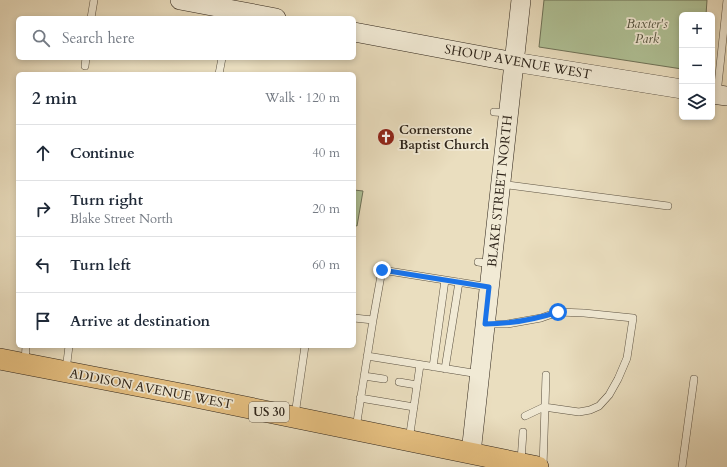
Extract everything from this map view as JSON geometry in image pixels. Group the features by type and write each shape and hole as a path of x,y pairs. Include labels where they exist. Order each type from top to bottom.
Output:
{"main road":[{"name":"ADDISON AVENUE WEST","path":"0,359 25,355 66,372 529,465"}],"street":[{"path":"180,0 230,14 253,16"},
{"name":"BLAKE STREET NORTH","path":"471,453 489,287 485,263 501,184 501,113 514,62 522,0"},
{"name":"SHOUP AVENUE WEST","path":"356,32 514,62 679,89"}],"lane":[{"path":"91,16 94,0"},
{"path":"719,95 727,0"},
{"path":"84,66 86,60"},
{"path":"219,72 222,60"},
{"path":"501,184 668,206"},
{"path":"356,430 382,270 489,287"},
{"path":"433,367 445,280"},
{"path":"445,368 459,282"},
{"path":"485,324 507,324 541,318 558,312 633,318 627,358 609,395 599,406 590,410 579,412 544,407 525,416"},
{"path":"356,318 373,320"},
{"path":"66,372 69,348"},
{"path":"295,417 305,348"},
{"path":"367,356 479,374"},
{"path":"409,440 420,364"},
{"path":"543,467 546,375"},
{"path":"364,376 384,379"},
{"path":"682,467 694,379"},
{"path":"398,382 417,385"},
{"path":"360,398 414,407"},
{"path":"523,432 529,465"}],"green space":[{"name":"Baxter's Park","path":"544,0 707,0 706,12 679,12 679,69 539,47"},
{"path":"356,190 363,191 356,226"}],"place":[{"name":"Cornerstone Baptist Church","path":"386,137"}],"route":[{"path":"382,270 489,287 485,324 507,324 541,318 558,312"}]}
